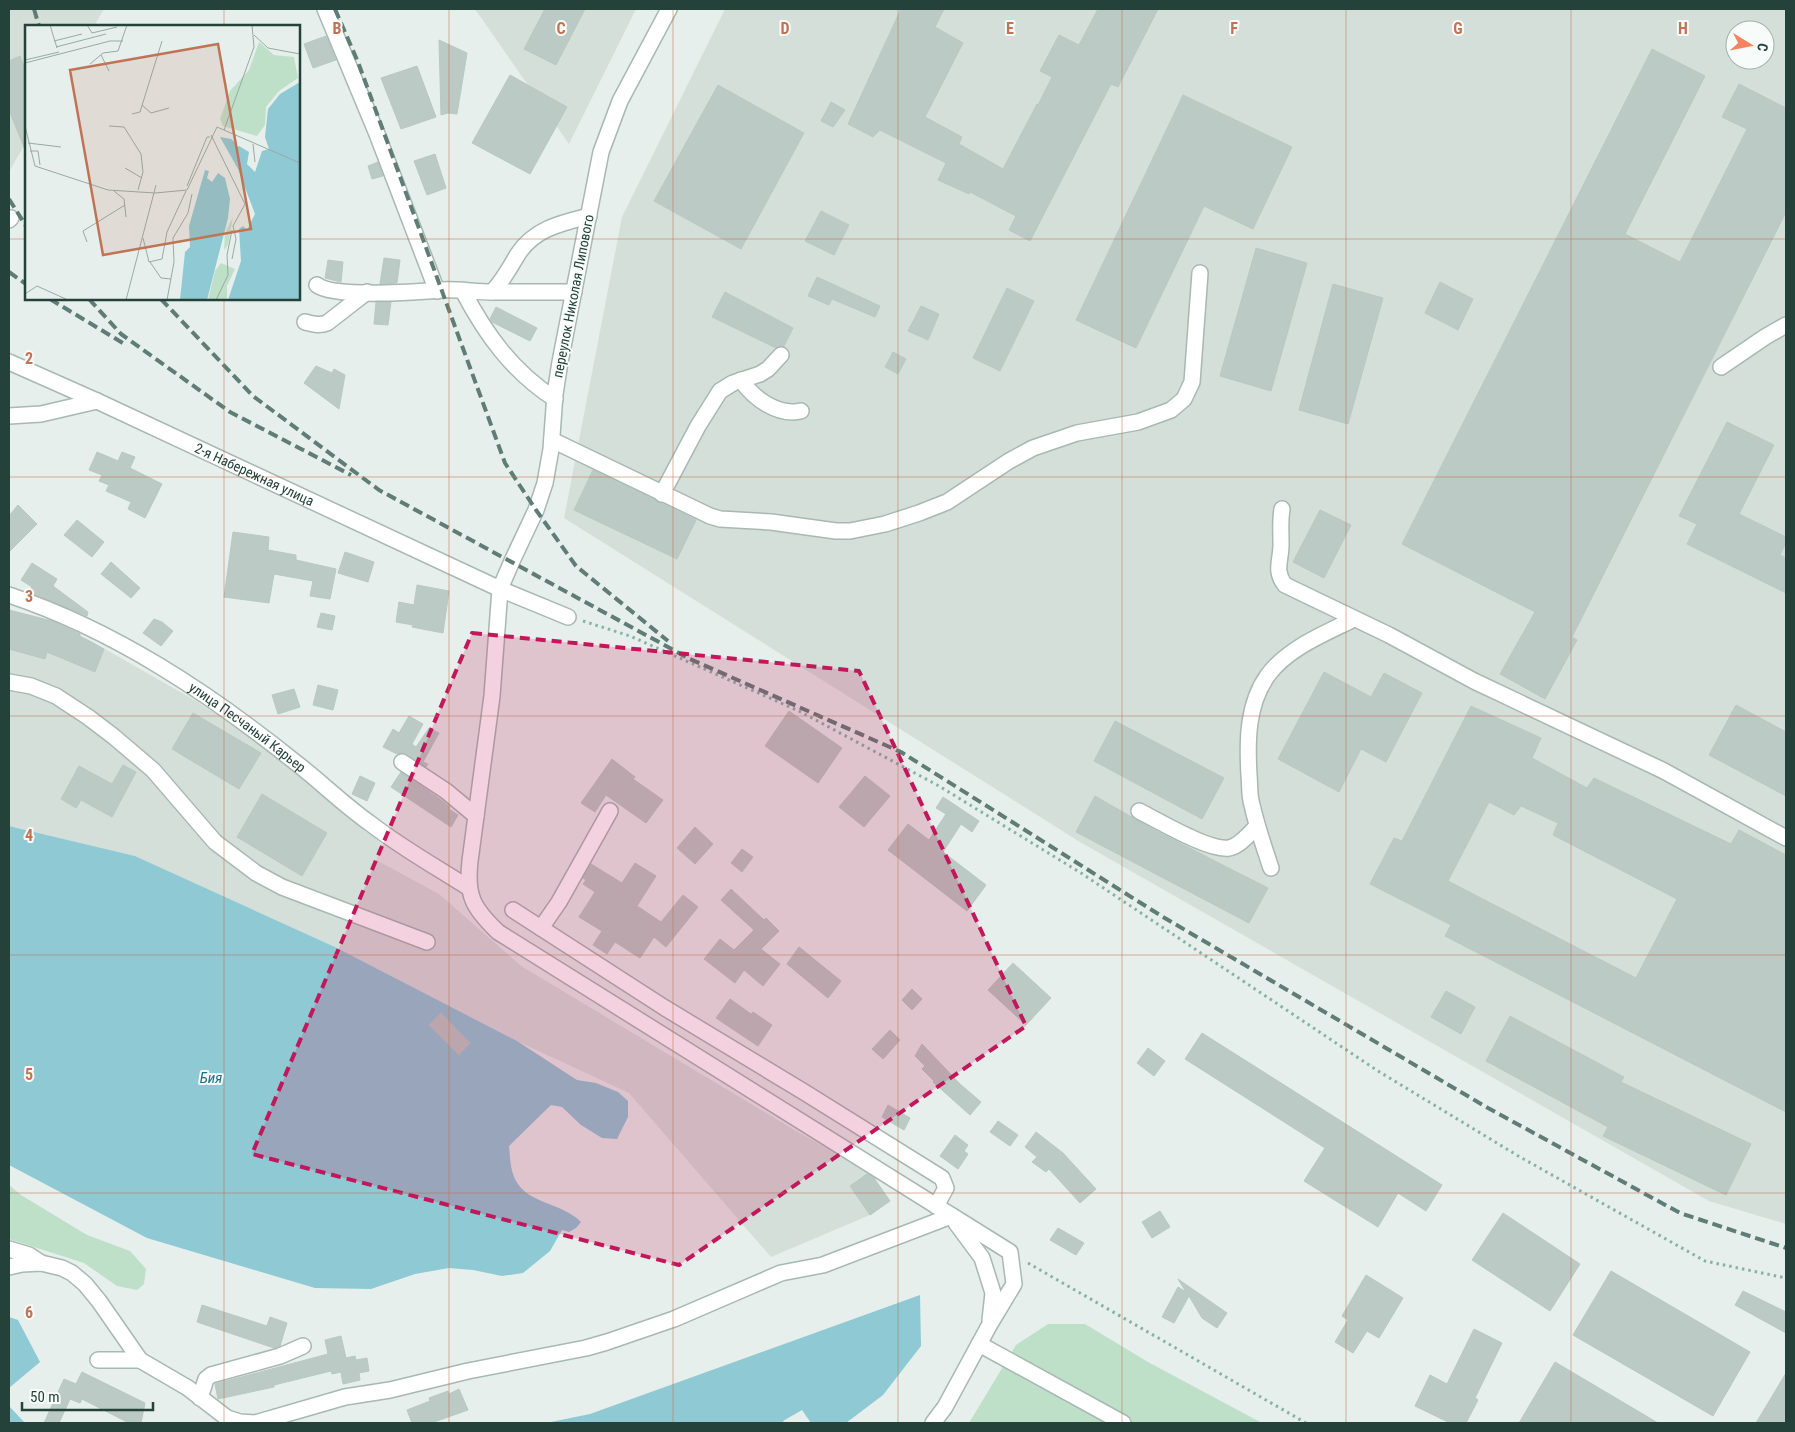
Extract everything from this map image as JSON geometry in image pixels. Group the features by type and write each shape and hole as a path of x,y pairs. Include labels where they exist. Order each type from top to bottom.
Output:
{"street":[{"path":"325,9 377,134 437,291"},
{"name":"переулок Николая Липового","path":"469,888 470,861 492,696 500,589 536,510 545,483 552,440 560,362 601,152 620,101 669,9"},
{"path":"492,292 499,285 526,243 536,234 558,223 589,216"},
{"path":"552,440 662,494 720,519 771,522 836,531 850,531 885,524 919,514 947,502 990,473 1033,448 1077,433 1138,422 1171,410 1189,391 1192,382 1200,273"},
{"path":"317,285 327,290 367,292 574,292"},
{"path":"463,291 478,318 499,348 532,383 555,399"},
{"path":"305,322 323,325 367,292"},
{"path":"1721,367 1786,325"},
{"path":"662,494 698,426 720,391 726,386 760,374 768,369 781,355"},
{"name":"2-я Набережная улица","path":"9,362 97,401 500,589 568,617"},
{"path":"741,380 748,391 771,406 793,413 801,411"},
{"path":"9,416 41,414 97,401"},
{"path":"1282,509 1280,521 1281,552 1277,565 1281,581 1285,585 1389,635 1474,681 1664,771 1786,838"},
{"name":"улица Песчаный Карьер","path":"9,596 91,628 196,689 294,761 372,825 469,888"},
{"path":"1271,868 1251,803 1248,748 1251,712 1257,693 1268,675 1284,659 1316,638 1354,619"},
{"path":"9,682 31,686 56,696 94,722 153,770 215,842 256,873 282,886 427,942"},
{"path":"402,762 446,791 476,816"},
{"path":"541,928 559,902 610,811"},
{"path":"1139,811 1196,839 1222,848 1231,848 1257,826"},
{"path":"469,888 475,906 498,932 1010,1252 1014,1284 945,1407 933,1423"},
{"path":"513,910 665,1008 942,1178 946,1188 936,1206"},
{"path":"951,1216 982,1258 993,1292 990,1324"},
{"path":"9,1249 21,1252 41,1263 72,1273 100,1301 140,1360 188,1388 227,1418 240,1422 255,1423 345,1397 390,1390 468,1371 586,1348 607,1342 674,1319 781,1273 823,1265 951,1216"},
{"path":"9,1267 41,1263"},
{"path":"979,1344 1123,1423"},
{"path":"200,1398 206,1379 211,1375 280,1356 302,1346"},
{"path":"98,1360 140,1360"}],"path":[{"path":"568,617 630,636 799,711 939,786 1081,873 1378,1071 1520,1157 1705,1261 1786,1278"},
{"path":"1010,1252 1306,1423"}],"highlighted area":[{"path":"472,633 859,671 1026,1026 679,1265 252,1154"}],"shaded area":[{"path":"9,9 104,9 95,25 25,25 25,144 9,172"},
{"path":"475,9 636,9 569,144"},
{"path":"725,9 1786,9 1786,1224 1709,1201 1080,842 564,518 622,217"},
{"path":"9,610 30,616 91,641 196,701 248,735 323,794 383,845 376,860 439,894 521,966 796,1131 870,1172 890,1201 870,1215 771,1257 629,1093 517,1041 335,947 135,856 9,826"}],"green space":[{"path":"9,1185 21,1195 87,1235 130,1251 146,1269 144,1284 137,1290 117,1286 84,1263 9,1239"},
{"path":"1048,1324 1085,1324 1148,1362 1262,1423 969,1423 1016,1345"}],"water":[{"name":"Бия","path":"9,826 135,856 335,947 517,1041 577,1080 596,1083 618,1092 628,1101 628,1117 617,1139 602,1138 581,1125 562,1107 551,1105 509,1146 513,1174 525,1192 573,1215 581,1222 569,1232 562,1230 550,1251 523,1273 502,1276 473,1270 449,1268 415,1274 371,1289 315,1288 147,1238 9,1165"},
{"path":"920,1295 921,1346 883,1395 846,1423 811,1423 802,1410 783,1421 784,1423 546,1423 590,1414"},
{"path":"9,1317 18,1320 40,1362 9,1388"},
{"path":"9,1406 25,1423 9,1423"}],"building":[{"path":"545,9 585,9 556,65 524,49"},
{"path":"901,9 944,9 935,27 963,43 925,117 962,137 959,144 1003,169 1052,77 1040,71 1059,35 1079,45 1098,9 1158,9 1118,87 1111,84 1030,241 1009,230 1016,216 970,192 969,194 938,180 946,163 880,130 873,137 848,124"},
{"path":"326,36 336,60 313,68 304,44"},
{"path":"439,40 467,53 457,114 448,113 441,115"},
{"path":"1652,49 1705,76 1625,234 1680,262 1747,129 1722,117 1739,84 1786,108 1786,212 1572,637 1577,640 1545,699 1500,674 1535,612 1402,544"},
{"path":"20,56 25,69 25,150 9,110 9,61"},
{"path":"417,66 436,117 401,129 381,78"},
{"path":"510,75 567,107 530,174 472,143"},
{"path":"718,85 804,133 741,249 654,201"},
{"path":"1183,95 1292,147 1253,229 1204,206 1136,348 1076,320"},
{"path":"831,102 845,110 833,127 821,121"},
{"path":"435,154 446,188 427,195 414,161"},
{"path":"378,162 383,176 372,179 368,166"},
{"path":"821,211 849,225 834,255 805,241"},
{"path":"1256,248 1307,263 1271,391 1220,376"},
{"path":"384,258 400,260 397,283 380,284"},
{"path":"328,260 343,262 341,282 325,278"},
{"path":"817,277 880,306 875,317 832,299 829,305 808,296"},
{"path":"1440,282 1473,299 1458,330 1425,313"},
{"path":"1333,284 1383,298 1348,424 1299,410"},
{"path":"1007,288 1034,301 1000,371 973,358"},
{"path":"725,292 793,328 784,346 776,348 712,317"},
{"path":"376,302 391,302 388,325 374,324"},
{"path":"921,306 939,314 928,340 908,331"},
{"path":"496,307 537,328 530,341 492,322 490,319"},
{"path":"893,352 906,359 898,374 885,367"},
{"path":"316,366 332,373 334,369 345,375 339,409 304,383"},
{"path":"1727,422 1774,445 1739,514 1786,537 1786,543 1780,555 1786,558 1786,593 1687,544 1697,524 1679,516"},
{"path":"97,452 118,461 122,452 135,457 130,468 162,484 145,518 128,509 131,502 106,491 109,485 99,481 102,475 89,470"},
{"path":"593,470 696,520 677,559 574,510"},
{"path":"18,505 37,524 9,552 9,516"},
{"path":"1320,510 1351,525 1324,578 1293,562"},
{"path":"77,520 104,542 92,557 64,535"},
{"path":"233,532 269,537 268,550 296,555 296,560 336,569 330,599 310,596 313,581 274,574 269,603 224,597"},
{"path":"345,552 374,562 368,582 338,573"},
{"path":"111,562 140,588 131,598 101,574"},
{"path":"32,563 57,579 53,586 88,612 87,616 29,592 32,587 21,580"},
{"path":"417,585 449,591 443,633 396,622 399,602 414,605"},
{"path":"9,610 52,621 80,634 80,636 104,649 95,672 47,652 45,659 9,649"},
{"path":"321,613 335,616 332,630 317,627"},
{"path":"154,619 162,622 173,631 161,646 143,633"},
{"path":"1324,672 1371,697 1384,673 1422,693 1386,762 1361,749 1339,792 1278,759"},
{"path":"318,685 338,690 333,710 313,705"},
{"path":"294,689 300,707 278,714 272,695"},
{"path":"1736,705 1786,732 1786,796 1709,755"},
{"path":"1471,706 1541,738 1532,758 1587,788 1594,778 1731,844 1739,830 1786,855 1786,1112 1445,936 1451,925 1370,884 1394,838 1402,841","holes":["1489,802 1514,815 1521,806 1558,823 1553,835 1677,899 1636,978 1448,881"]},
{"path":"789,711 842,748 818,783 765,746"},
{"path":"193,713 261,753 239,789 172,749"},
{"path":"409,716 423,724 412,744 416,747 429,728 439,733 423,762 428,764 426,767 407,754 397,754 383,747 393,729 399,733"},
{"path":"1115,721 1224,778 1202,819 1094,761"},
{"path":"612,759 635,777 633,779 663,800 646,823 606,795 595,812 581,803"},
{"path":"123,765 136,772 112,817 81,800 76,808 61,799 79,766 112,784"},
{"path":"401,772 440,799 458,815 451,827 391,787"},
{"path":"360,776 375,783 367,801 352,794"},
{"path":"865,776 890,796 864,827 839,807"},
{"path":"262,794 327,833 302,876 237,837"},
{"path":"1095,796 1154,830 1268,888 1249,923 1076,832"},
{"path":"943,797 979,821 972,832 961,824 943,852 986,885 967,911 888,850 908,824 929,840 946,814 936,808"},
{"path":"695,827 713,844 695,864 677,848"},
{"path":"742,849 753,857 742,872 731,863"},
{"path":"635,863 656,876 637,906 661,922 683,895 698,907 666,947 654,937 640,958 615,942 607,954 593,945 602,931 579,917 595,892 583,884 586,880 583,878 591,864 622,883"},
{"path":"731,889 764,920 766,918 779,931 761,949 780,964 763,986 744,970 735,983 704,959 720,939 734,950 754,930 721,900"},
{"path":"799,947 841,981 828,998 787,964"},
{"path":"1013,963 1051,998 1026,1025 988,990"},
{"path":"912,989 922,999 912,1010 902,1000"},
{"path":"1446,991 1475,1007 1461,1034 1431,1017"},
{"path":"730,999 751,1014 753,1012 772,1025 758,1046 716,1018"},
{"path":"441,1013 470,1043 459,1055 429,1025"},
{"path":"1510,1016 1624,1077 1621,1082 1751,1144 1726,1195 1603,1136 1608,1127 1486,1061"},
{"path":"890,1030 900,1040 883,1059 872,1049"},
{"path":"1202,1033 1442,1185 1426,1211 1398,1193 1378,1227 1304,1181 1325,1148 1185,1059"},
{"path":"922,1044 960,1084 981,1102 970,1115 933,1082 922,1069 925,1066 915,1056"},
{"path":"1148,1048 1165,1061 1154,1076 1137,1063"},
{"path":"888,1105 910,1118 904,1130 882,1117"},
{"path":"998,1121 1018,1135 1010,1146 990,1132"},
{"path":"1036,1132 1063,1153 1096,1189 1080,1203 1049,1169 1046,1172 1032,1162 1037,1157 1025,1147"},
{"path":"955,1135 968,1145 964,1151 968,1154 958,1169 940,1156"},
{"path":"867,1174 874,1178 890,1201 870,1215 850,1186"},
{"path":"1160,1211 1170,1227 1152,1238 1142,1222"},
{"path":"1503,1213 1580,1264 1550,1311 1472,1260"},
{"path":"1058,1228 1084,1243 1076,1255 1050,1240"},
{"path":"1611,1271 1750,1352 1713,1416 1573,1335"},
{"path":"1366,1275 1403,1298 1379,1338 1367,1331 1353,1353 1335,1342 1348,1320 1342,1316"},
{"path":"1178,1279 1227,1313 1217,1328 1202,1318 1189,1296 1174,1323 1162,1317 1178,1287 1186,1292"},
{"path":"1743,1291 1786,1312 1786,1333 1735,1305"},
{"path":"202,1305 267,1326 270,1317 287,1323 280,1346 274,1348 197,1322"},
{"path":"1474,1329 1502,1343 1475,1398 1478,1400 1466,1423 1450,1423 1415,1406 1430,1375 1447,1384"},
{"path":"341,1336 346,1358 355,1356 356,1360 367,1358 369,1371 359,1373 360,1380 343,1384 341,1372 332,1374 331,1371 274,1385 274,1387 218,1399 215,1384 328,1354 325,1340"},
{"path":"1555,1362 1658,1423 1519,1423"},
{"path":"82,1372 145,1403 141,1423 127,1422 82,1399 80,1403 70,1399 59,1423 44,1423 64,1379 76,1384"},
{"path":"1786,1373 1786,1423 1756,1423"},
{"path":"459,1389 468,1410 431,1423 412,1423 407,1410 430,1401 429,1398 448,1391 449,1394"}],"railway":[{"path":"34,9 39,25"},
{"path":"335,9 358,62 505,463 576,566 668,641"},
{"path":"9,199 25,224"},
{"path":"9,272 25,283"},
{"path":"52,300 126,345"},
{"path":"90,300 121,334 230,412 351,475"},
{"path":"162,300 253,396 379,490 690,659 901,752 1163,917 1488,1108 1680,1213 1786,1248"}]}
